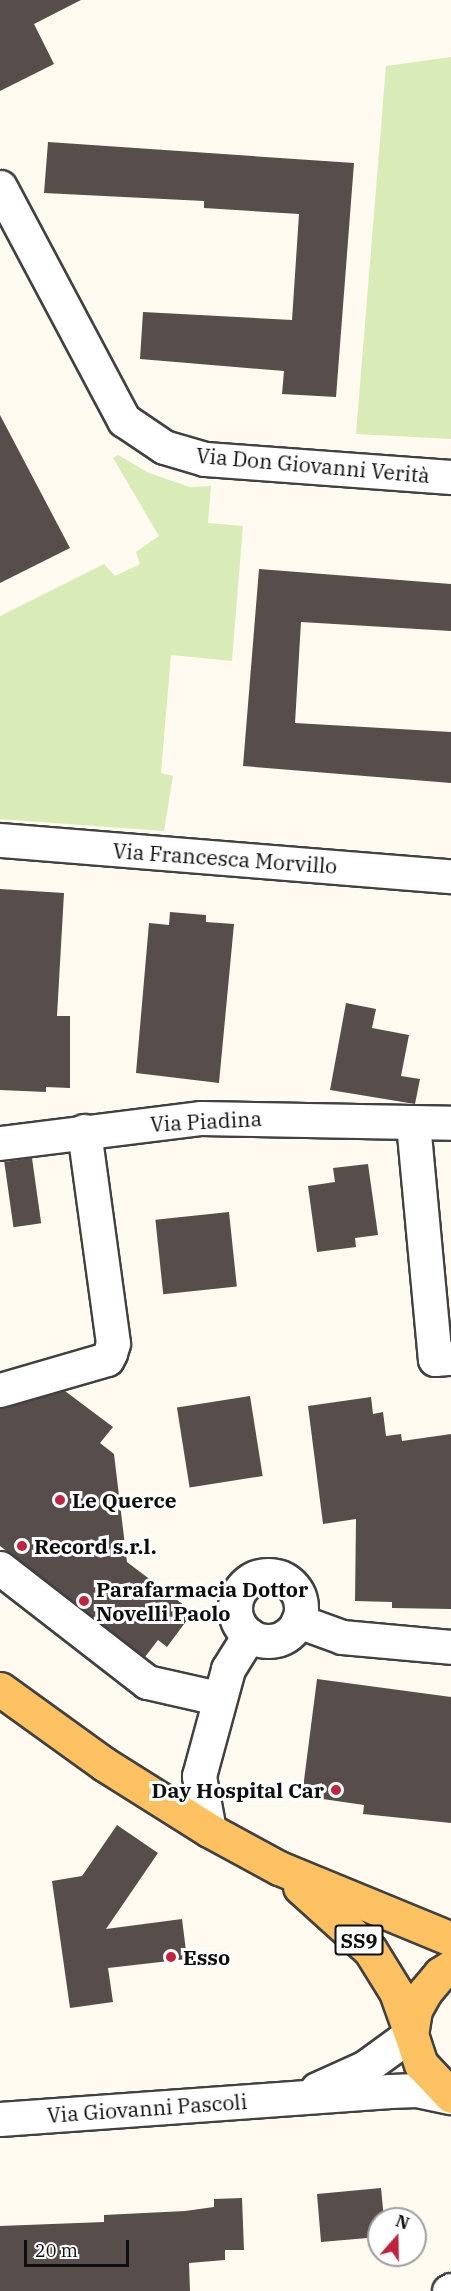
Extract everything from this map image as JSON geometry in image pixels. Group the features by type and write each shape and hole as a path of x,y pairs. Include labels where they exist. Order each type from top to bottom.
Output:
{"main road":[{"name":"SS9","path":"0,1689 104,1764 209,1830 279,1868 451,1939"},
{"name":"SS9","path":"279,1868 370,1950 396,1992 421,2064 451,2096"},
{"path":"411,2034 415,2010 425,1992 440,1974 451,1967"}],"street":[{"name":"Via Don Giovanni Verità","path":"0,187 124,420 164,447 205,459 451,477"},
{"name":"Via Francesca Morvillo","path":"0,840 451,876"},
{"name":"Via Piadina","path":"0,1143 201,1118 451,1123"},
{"path":"413,1123 435,1359 451,1358"},
{"path":"0,1390 107,1359 113,1343 84,1131"},
{"path":"0,1568 147,1682 218,1698"},
{"path":"269,1574 289,1582 300,1600 298,1622 284,1636 274,1640 249,1635 236,1618 236,1597 249,1580 258,1576 269,1574"},
{"path":"298,1622 342,1637 451,1647"},
{"path":"209,1830 199,1776 218,1698 228,1669 249,1635"},
{"name":"Via Giovanni Pascoli","path":"293,2099 364,2068 411,2034"},
{"name":"Via Giovanni Pascoli","path":"0,2119 417,2090 451,2096"}],"green space":[{"path":"451,57 451,439 356,434 386,66"},
{"path":"118,455 149,473 190,487 211,486 208,523 243,526 232,661 171,655 161,773 173,776 164,831 0,819 0,616 104,564 115,576 140,564 136,552 159,536 113,458"}],"building":[{"path":"0,0 81,0 34,24 54,64 0,91"},
{"path":"48,142 354,163 336,397 282,394 284,371 140,359 143,312 292,320 299,214 204,208 204,201 44,193"},
{"path":"0,415 70,548 0,583"},
{"path":"259,569 451,584 451,631 301,622 295,723 451,732 451,783 243,766"},
{"path":"0,889 64,893 57,1016 70,1016 70,1088 46,1087 46,1092 0,1090"},
{"path":"170,912 206,915 206,922 234,924 219,1083 136,1073 149,923 169,925"},
{"path":"346,1003 376,1009 372,1028 409,1035 401,1076 420,1079 415,1104 330,1090"},
{"path":"32,1158 41,1223 13,1227 4,1162"},
{"path":"368,1164 378,1235 355,1238 356,1247 317,1252 308,1186 335,1182 333,1168"},
{"path":"229,1212 237,1287 163,1294 155,1220"},
{"name":"Le Querce","path":"65,1391 113,1427 100,1443 114,1454 127,1562 193,1612 167,1647 158,1640 145,1657 0,1546 0,1409"},
{"path":"250,1396 263,1476 190,1488 177,1408"},
{"path":"371,1397 373,1414 383,1412 386,1436 401,1434 402,1441 451,1434 451,1609 392,1608 392,1602 355,1601 356,1519 323,1524 308,1406"},
{"path":"317,1679 451,1697 451,1823 363,1814 364,1805 302,1796"},
{"path":"117,1825 158,1853 106,1929 182,1919 187,1959 108,1968 113,2002 70,2008 52,1881 82,1876"},
{"path":"381,2188 383,2207 367,2207 367,2238 321,2242 317,2194"},
{"path":"242,2198 244,2250 225,2250 225,2260 189,2263 190,2291 0,2291 0,2226 104,2222 104,2215 185,2211 214,2207 214,2199"}],"place":[{"name":"Le Querce","path":"60,1500"},
{"name":"Record s.r.l.","path":"22,1546"},
{"name":"Parafarmacia Dottor Novelli Paolo","path":"84,1601"},
{"name":"Day Hospital Car","path":"336,1790"},
{"name":"Esso","path":"171,1957"}]}
